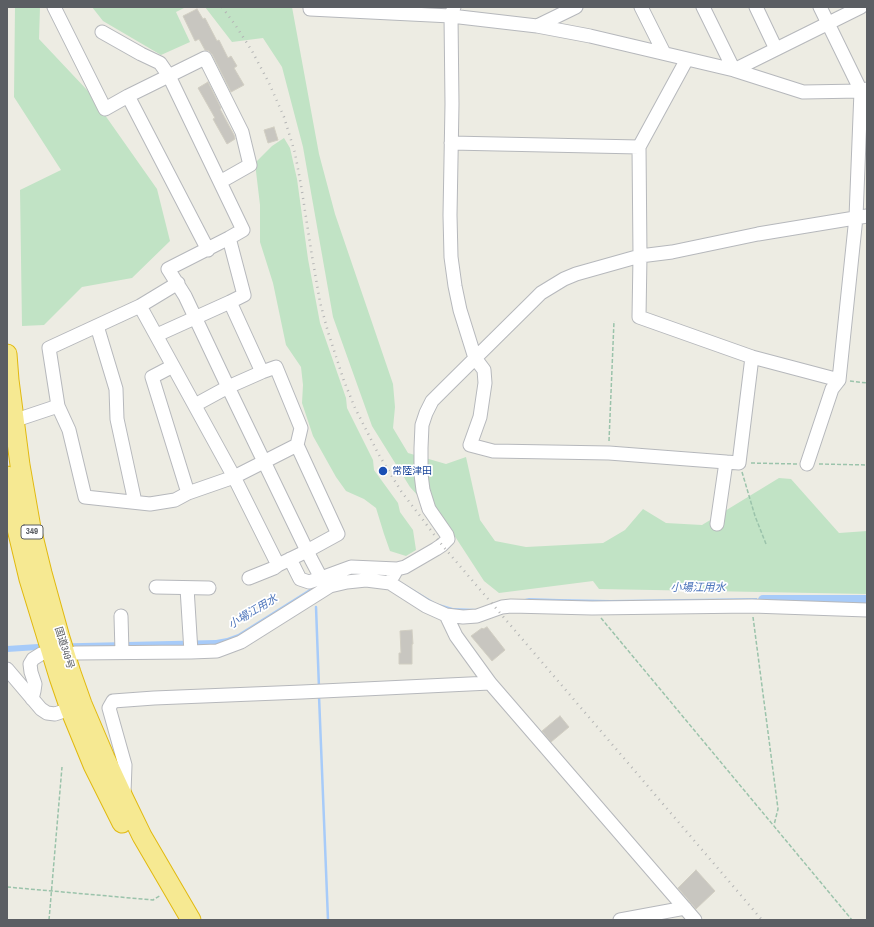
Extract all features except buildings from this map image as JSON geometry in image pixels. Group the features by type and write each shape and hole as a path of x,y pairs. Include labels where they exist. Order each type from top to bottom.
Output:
{"highway":[{"name":"国道349号","path":"7,354 11,422 31,528 76,706 93,765 108,798 135,849 176,920"},
{"name":"国道349号","path":"7,476 13,512 29,579 47,642 76,706 105,758 142,836 191,920"}],"street":[{"path":"54,7 105,109 205,58 242,132 250,165 220,182"},
{"path":"310,7 310,9 453,11 590,36 664,53 734,70 803,92 864,90"},
{"path":"536,26 576,7"},
{"path":"641,7 664,53"},
{"path":"703,7 734,70"},
{"path":"756,7 776,49"},
{"path":"807,464 832,390 838,380 862,217 864,90 820,7"},
{"path":"734,70 860,7"},
{"path":"453,11 450,215 451,256 460,310 475,358 484,370 485,383 480,417 470,445 493,452 609,453 733,462"},
{"path":"102,32 160,63 169,76 243,230 208,250 168,269 185,296 321,578"},
{"path":"687,59 639,147 639,317 752,357 838,380"},
{"path":"128,96 208,250"},
{"path":"451,143 639,147"},
{"path":"290,559 300,580 309,582 351,566 397,569 405,567 436,549 448,539 448,535 429,509 423,490 421,474 421,448 422,425 426,413 432,402 475,358 534,300 552,286 576,274 640,256 672,252 758,234 862,217"},
{"path":"156,335 244,295 229,238"},
{"path":"178,283 140,306 49,348 58,406 69,430 85,497 150,504 175,500 188,493 234,477 297,445"},
{"path":"230,302 262,372"},
{"path":"140,306 234,477 278,565"},
{"path":"97,326 116,389 117,418 135,502"},
{"path":"717,524 733,462 752,357"},
{"path":"174,366 152,378 188,493"},
{"path":"195,405 228,387 276,367 301,428 297,445 338,534 274,568 248,578"},
{"path":"11,422 58,406"},
{"path":"390,583 397,569"},
{"path":"75,653 122,647 191,646 218,650 241,642 330,586 366,580 390,583 426,606 446,615 463,617 477,616 502,607 511,606 592,608 752,606 867,610"},
{"path":"156,587 209,588"},
{"path":"188,588 191,646"},
{"path":"446,615 456,636 490,683 695,920"},
{"path":"121,616 122,647"},
{"path":"32,699 35,684 30,664 33,659 41,654"},
{"path":"7,669 41,709 47,713 55,714 76,706"},
{"path":"124,799 124,765 109,708 113,701 490,683"},
{"path":"620,920 670,917 685,908"}],"path":[{"path":"609,453 614,321"},
{"path":"838,380 867,383"},
{"path":"733,462 766,544"},
{"path":"752,606 778,809 774,825"},
{"path":"592,608 852,920"},
{"path":"49,920 62,767"},
{"path":"7,887 154,900 161,895"}],"green space":[{"path":"15,7 40,7 39,39 88,91 157,189 170,241 132,278 82,287 44,325 22,326 20,190 61,170 14,97"},
{"path":"92,7 186,7 176,12 190,42 161,55 103,21"},
{"path":"205,7 292,7 319,154 335,214 393,384 395,407 393,428 408,453 446,464 466,457 480,520 495,541 526,547 603,543 625,530 643,509 666,523 702,525 779,478 791,479 839,533 867,531 867,594 599,589 593,581 499,593 484,581 456,538 410,487 372,426 333,317 303,147 282,67 263,38 232,42"},
{"path":"284,138 290,148 297,179 308,259 320,323 346,398 347,408 373,460 374,470 398,503 400,512 413,530 416,550 406,556 390,551 376,508 364,499 346,491 336,477 313,436 302,403 303,385 301,367 286,345 273,283 260,242 260,205 255,163 272,146"}],"water":[{"path":"327,578 330,582 241,638 216,646 7,652 7,646 38,644 216,640 227,638 238,634"},
{"path":"398,580 436,603 453,608 480,609 529,598 611,600 757,598 757,603 452,613 395,583"}],"waterway":[{"name":"小場江用水","path":"763,600 867,600"},
{"path":"316,607 319,688"},
{"path":"319,696 328,920"}],"railway":[{"path":"222,7 252,51 269,83 284,117 295,153 320,302 328,332 344,381 355,408 379,455 401,491 442,545 762,920"}],"place":[{"name":"常陸津田","path":"383,471"}]}
